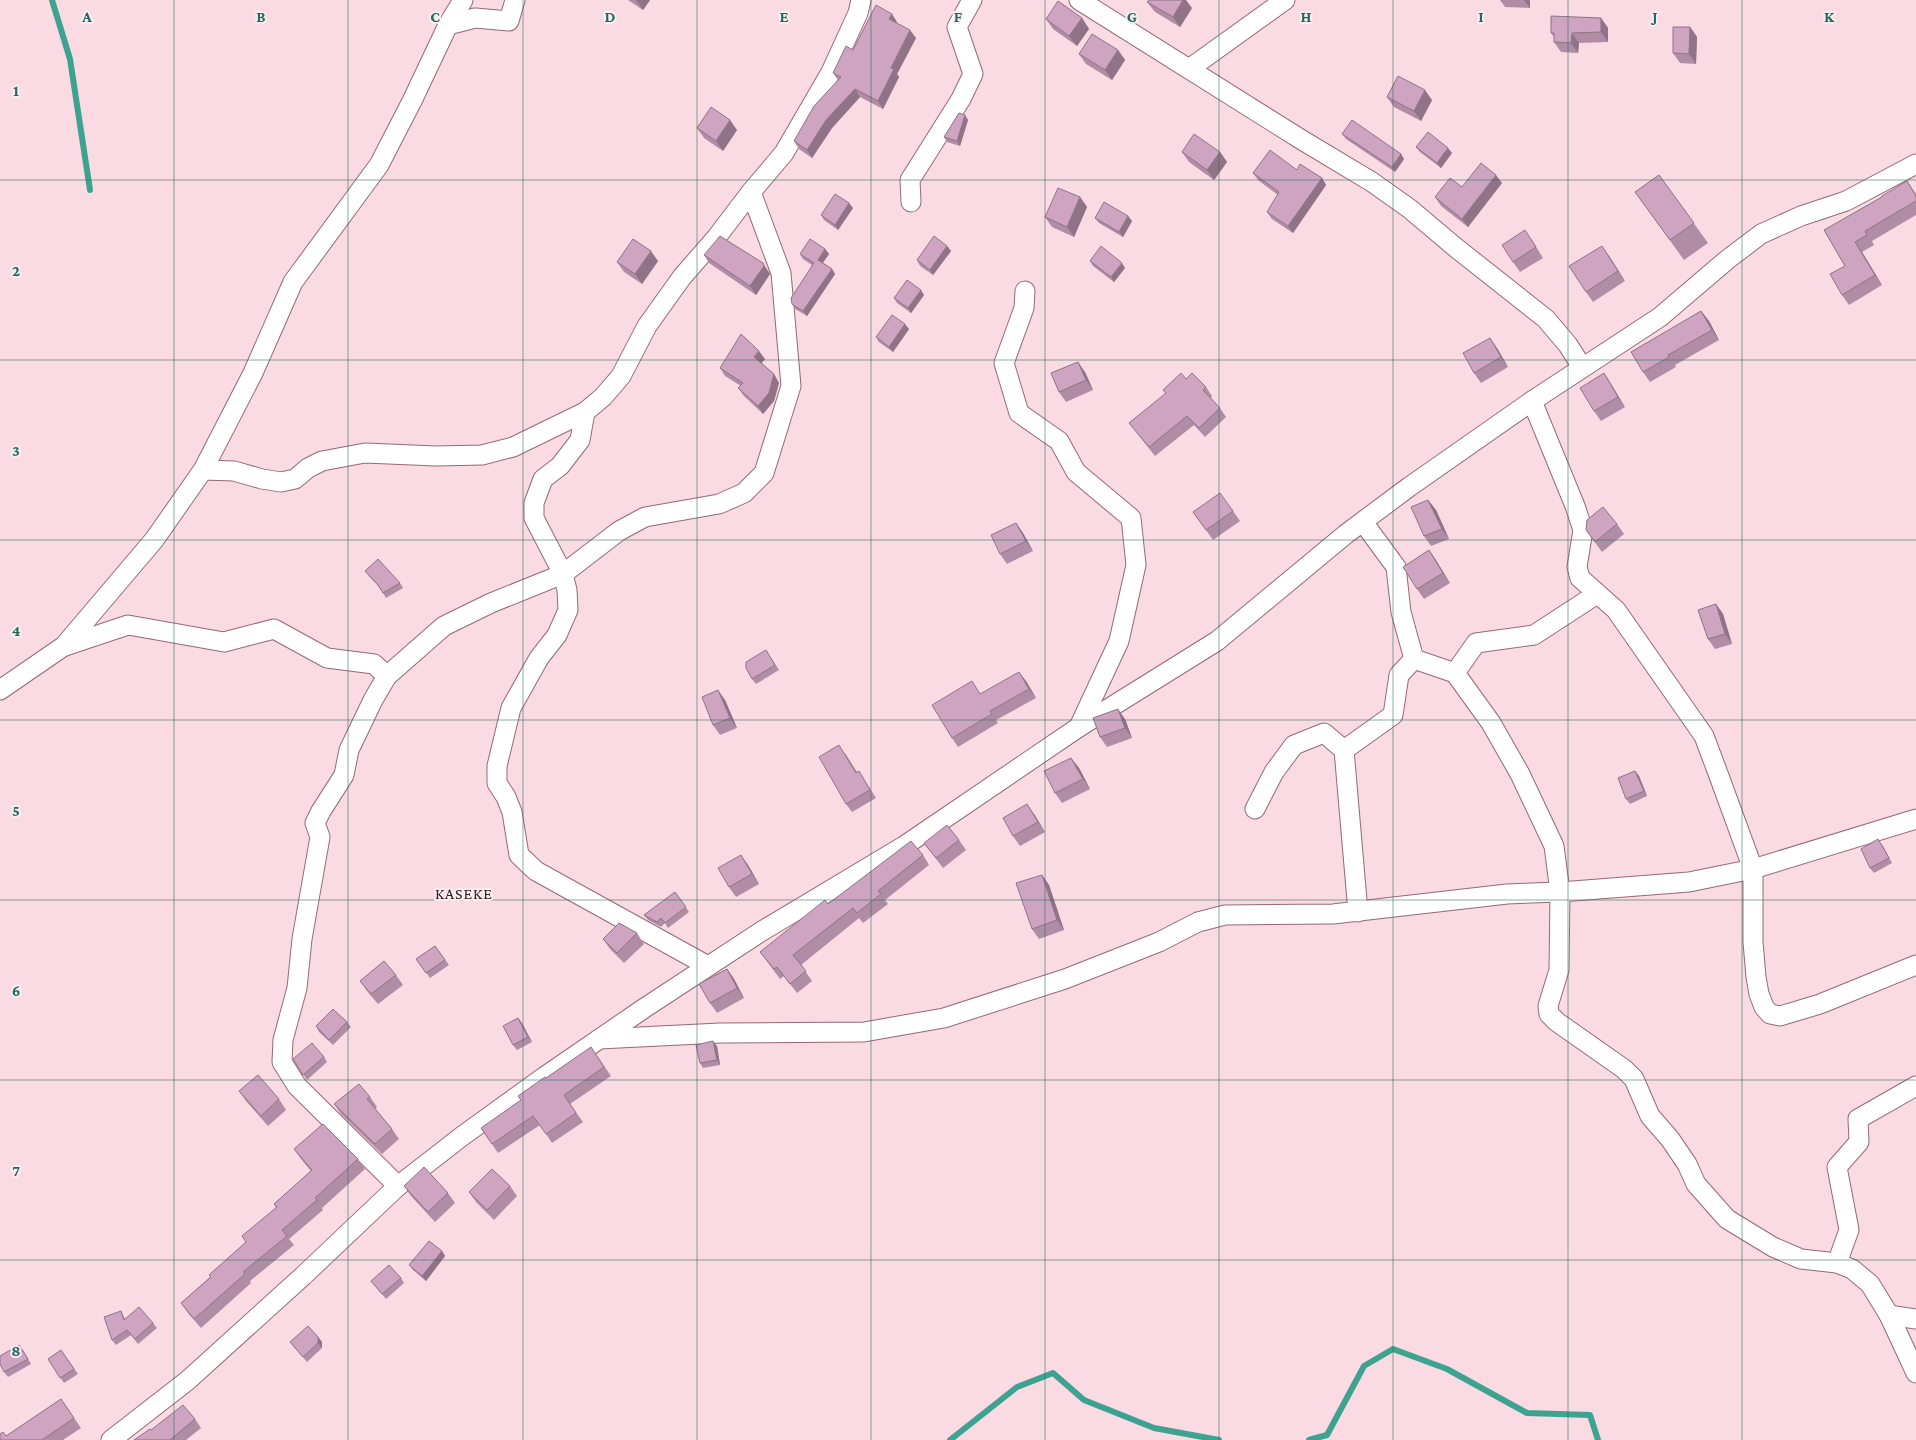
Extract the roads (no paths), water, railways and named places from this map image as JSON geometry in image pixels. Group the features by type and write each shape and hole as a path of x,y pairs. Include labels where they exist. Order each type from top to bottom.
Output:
{"street":[{"path":"0,690 64,646 154,540 203,470 253,373 294,282 379,165 448,25 463,0"},
{"path":"448,25 474,18 509,20 515,0"},
{"path":"203,470 234,471 281,482 295,479 308,468 322,461 365,453 436,456 482,455 513,447 585,412 603,398 621,376 647,326 682,277 716,238 784,152 830,72 858,13 861,0"},
{"path":"911,202 910,180 961,99 973,74 957,27 972,0"},
{"path":"1079,0 1372,182 1410,209 1546,319 1568,345 1582,367"},
{"path":"1189,70 1285,0"},
{"path":"111,1440 187,1382 304,1276 398,1186 461,1137 599,1038 762,931 904,846 1079,727 1217,641 1363,522 1532,401 1660,317 1728,259 1761,234 1801,216 1846,201 1916,164"},
{"path":"398,1186 297,1086 282,1062 283,1040 297,988 302,939 320,837 316,823 320,811 344,775 349,750 360,724 387,676 444,626 491,603 563,574 619,530 645,517 719,504 744,493 764,473 791,386 781,273 751,192"},
{"path":"1024,291 1024,308 1004,363 1019,413 1059,441 1076,472 1131,518 1136,565 1118,641 1079,727"},
{"path":"1532,401 1583,530 1577,567 1580,578 1616,610 1704,736 1754,869 1753,942 1756,976 1759,994 1770,1014 1780,1016 1820,1004 1916,965"},
{"path":"585,412 580,440 560,466 543,479 534,503 534,518 563,574 567,590 568,610 557,635 539,658 511,708 497,766 497,782 512,812 519,855 536,871 708,966"},
{"path":"1363,522 1396,567 1401,612 1414,659"},
{"path":"1455,673 1476,643 1534,635 1597,594"},
{"path":"64,646 128,625 224,642 274,630 327,658 374,664 387,676"},
{"path":"1414,659 1455,673 1491,723 1520,774 1554,846 1560,892 1559,970 1548,1006 1549,1014 1634,1079 1650,1116 1688,1164 1696,1184 1727,1220 1773,1247 1801,1259 1837,1263 1852,1269 1870,1284 1889,1315 1916,1373"},
{"path":"1344,750 1393,715 1399,676 1414,659"},
{"path":"1255,810 1274,772 1294,745 1324,733 1344,750 1358,912"},
{"path":"599,1038 720,1033 864,1032 944,1018 1065,979 1159,942 1198,922 1225,915 1333,914 1507,894 1689,882 1754,869 1916,819"},
{"path":"1837,1263 1850,1230 1836,1167 1859,1142 1858,1119 1916,1086"},
{"path":"1889,1315 1916,1319"}],"waterway":[{"path":"52,0 70,59 90,190"},
{"path":"1309,1440 1327,1435 1364,1366 1393,1349 1447,1369 1527,1413 1590,1415 1598,1440"},
{"path":"950,1440 1017,1387 1053,1373 1084,1400 1154,1428 1219,1440"}],"district":[{"name":"KASEKE","path":"464,893"}]}
